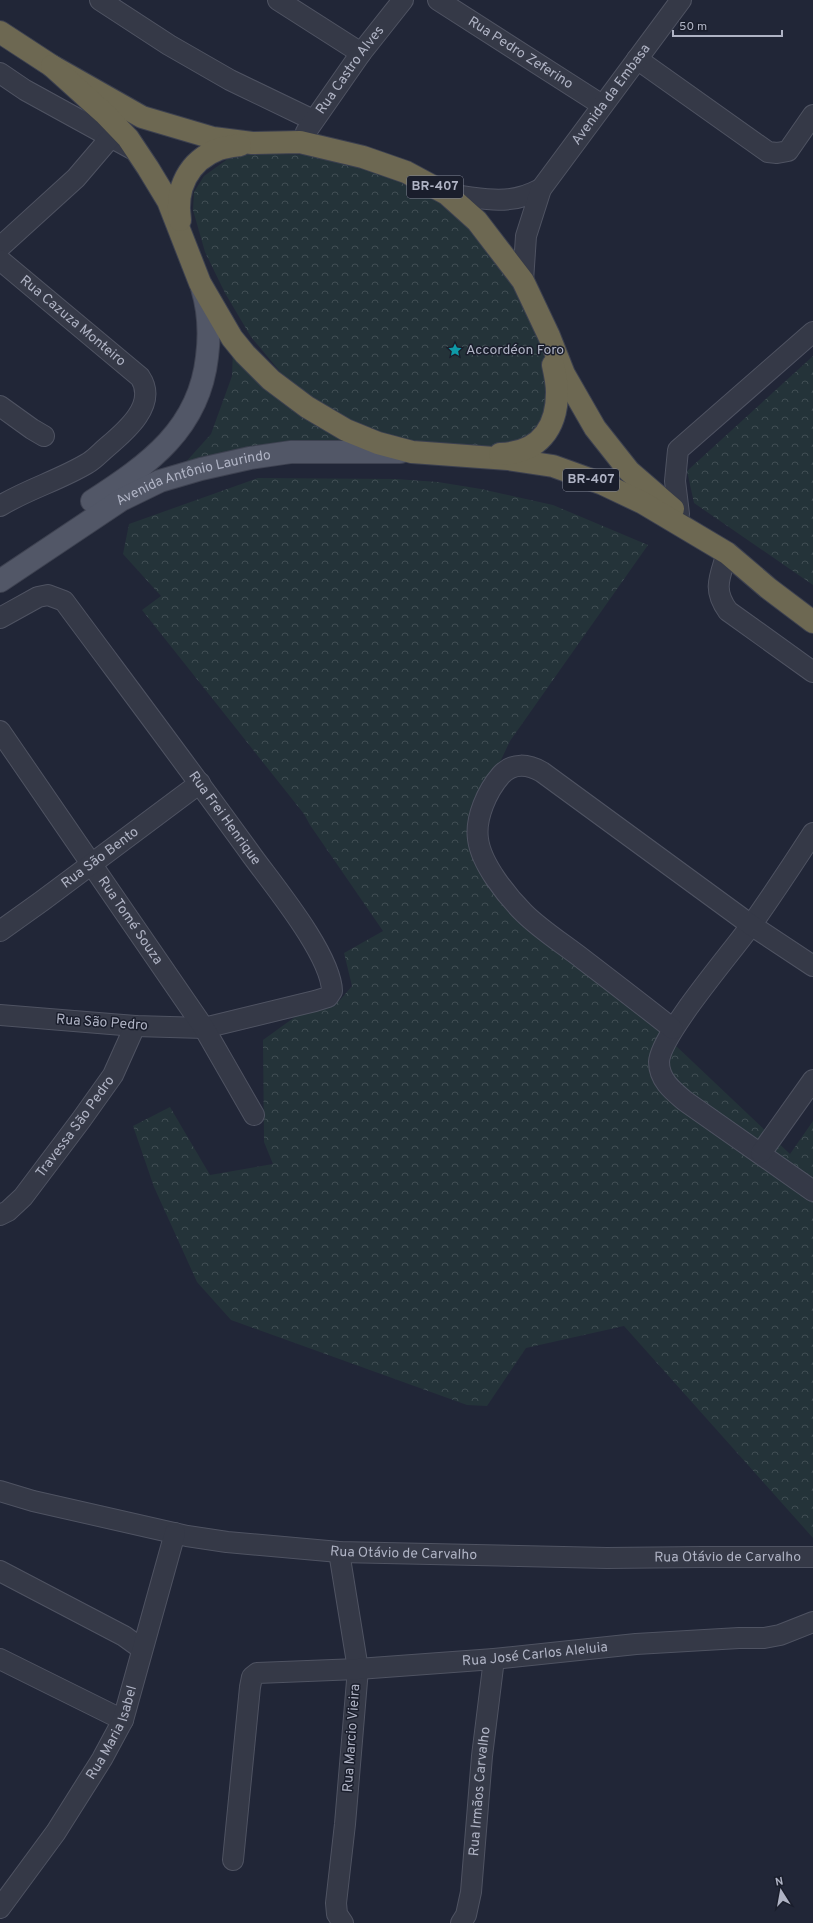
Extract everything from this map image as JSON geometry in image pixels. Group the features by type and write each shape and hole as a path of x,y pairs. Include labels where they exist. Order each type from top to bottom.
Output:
{"highway":[{"name":"BR-407","path":"0,32 52,66 142,117 212,138 252,143 300,142 363,157 406,172 447,194 477,221 523,282 549,336 564,374 595,428 629,471 720,549 813,622"},
{"name":"BR-407","path":"52,66 104,113 128,138 168,201 200,283 232,338 245,354 271,380 307,407 346,430 378,442 412,452 508,459 553,466 603,484 643,503 720,549"},
{"name":"BR-407","path":"182,239 178,208 179,193 186,176 201,160 219,149 252,143"},
{"name":"BR-407","path":"457,455 508,454 526,449 539,440 551,426 556,409 558,390 549,336"}],"main road":[{"name":"Avenida Antônio Laurindo","path":"0,565 129,477 163,448 184,422 199,398 207,364 210,336 206,300 200,283"},
{"name":"Avenida Antônio Laurindo","path":"0,581 121,500 160,481 243,460 291,452 412,452"}],"street":[{"path":"100,0 169,45 230,80 313,120"},
{"path":"278,0 361,53"},
{"name":"Rua Castro Alves","path":"300,142 313,120 361,53 403,0"},
{"name":"Rua Pedro Zeferino","path":"438,0 602,105"},
{"name":"Avenida da Embasa","path":"523,282 526,236 541,189 681,0"},
{"path":"637,59 768,152 777,153 788,151 813,115"},
{"path":"0,73 25,90 136,151"},
{"path":"0,247 76,178 111,137"},
{"path":"447,194 487,198 515,198 541,189"},
{"name":"Rua Cazuza Monteiro","path":"0,260 140,377 143,384 145,397 138,414 128,428 89,462 0,506"},
{"path":"679,514 675,481 678,450 813,332"},
{"path":"0,406 44,436"},
{"path":"720,549 718,584 720,600 728,611 808,663"},
{"name":"Rua Frei Henrique","path":"0,618 38,598 48,595 64,602 200,782 302,925 326,968 330,978 332,991 328,997 204,1028"},
{"name":"Rua Tomé Souza","path":"0,731 204,1028 254,1115"},
{"path":"673,1029 525,914 492,872 482,854 478,839 479,823 482,809 499,778 506,770 514,766 522,765 536,768 751,925 813,966"},
{"name":"Rua São Bento","path":"0,931 91,865 200,782"},
{"path":"813,833 751,925 673,1029 660,1054 659,1063 661,1076 672,1090 685,1101 813,1191"},
{"name":"Rua São Pedro","path":"0,1015 134,1026 204,1028"},
{"name":"Travessa São Pedro","path":"0,1215 8,1211 23,1197 81,1120 112,1075 134,1026"},
{"path":"761,1153 813,1080"},
{"name":"Rua Otávio de Carvalho","path":"0,1491 33,1501 175,1533 227,1542 339,1552 607,1558 702,1556 813,1558"},
{"name":"Rua Maria Isabel","path":"0,1908 56,1832 102,1759 123,1720 134,1687 142,1649 175,1533"},
{"name":"Rua Marcio Vieira","path":"339,1552 358,1669 345,1824 336,1903 337,1914 342,1923"},
{"path":"0,1571 124,1636 142,1649"},
{"name":"Rua José Carlos Aleluia","path":"233,1860 250,1687 254,1675 263,1672 358,1669 494,1659 636,1644 764,1638 780,1635 813,1622"},
{"name":"Rua Irmãos Carvalho","path":"461,1923 466,1915 471,1892 482,1756 494,1659"},
{"path":"2,1665 123,1720"}],"green space":[{"path":"236,153 312,155 402,178 441,200 508,268 533,314 547,364 549,415 535,434 520,443 480,447 443,447 396,439 343,419 287,380 251,337 225,293 205,252 193,210 194,192 204,176"},
{"path":"233,348 292,409 350,446 184,464 211,434 232,376"},
{"path":"813,356 813,585 694,503 687,471"},
{"path":"258,478 396,479 438,482 481,489 553,505 648,545 510,741 467,832 478,866 655,1026 790,1154 813,1121 813,1538 624,1326 526,1348 487,1406 467,1405 231,1320 197,1282 154,1187 133,1126 170,1107 210,1175 273,1164 264,1142 263,1040 299,1014 340,1000 352,986 344,953 383,931 304,814 142,610 161,596 123,554 129,524"}],"place":[{"name":"Accordéon Foro","path":"455,350"}]}
